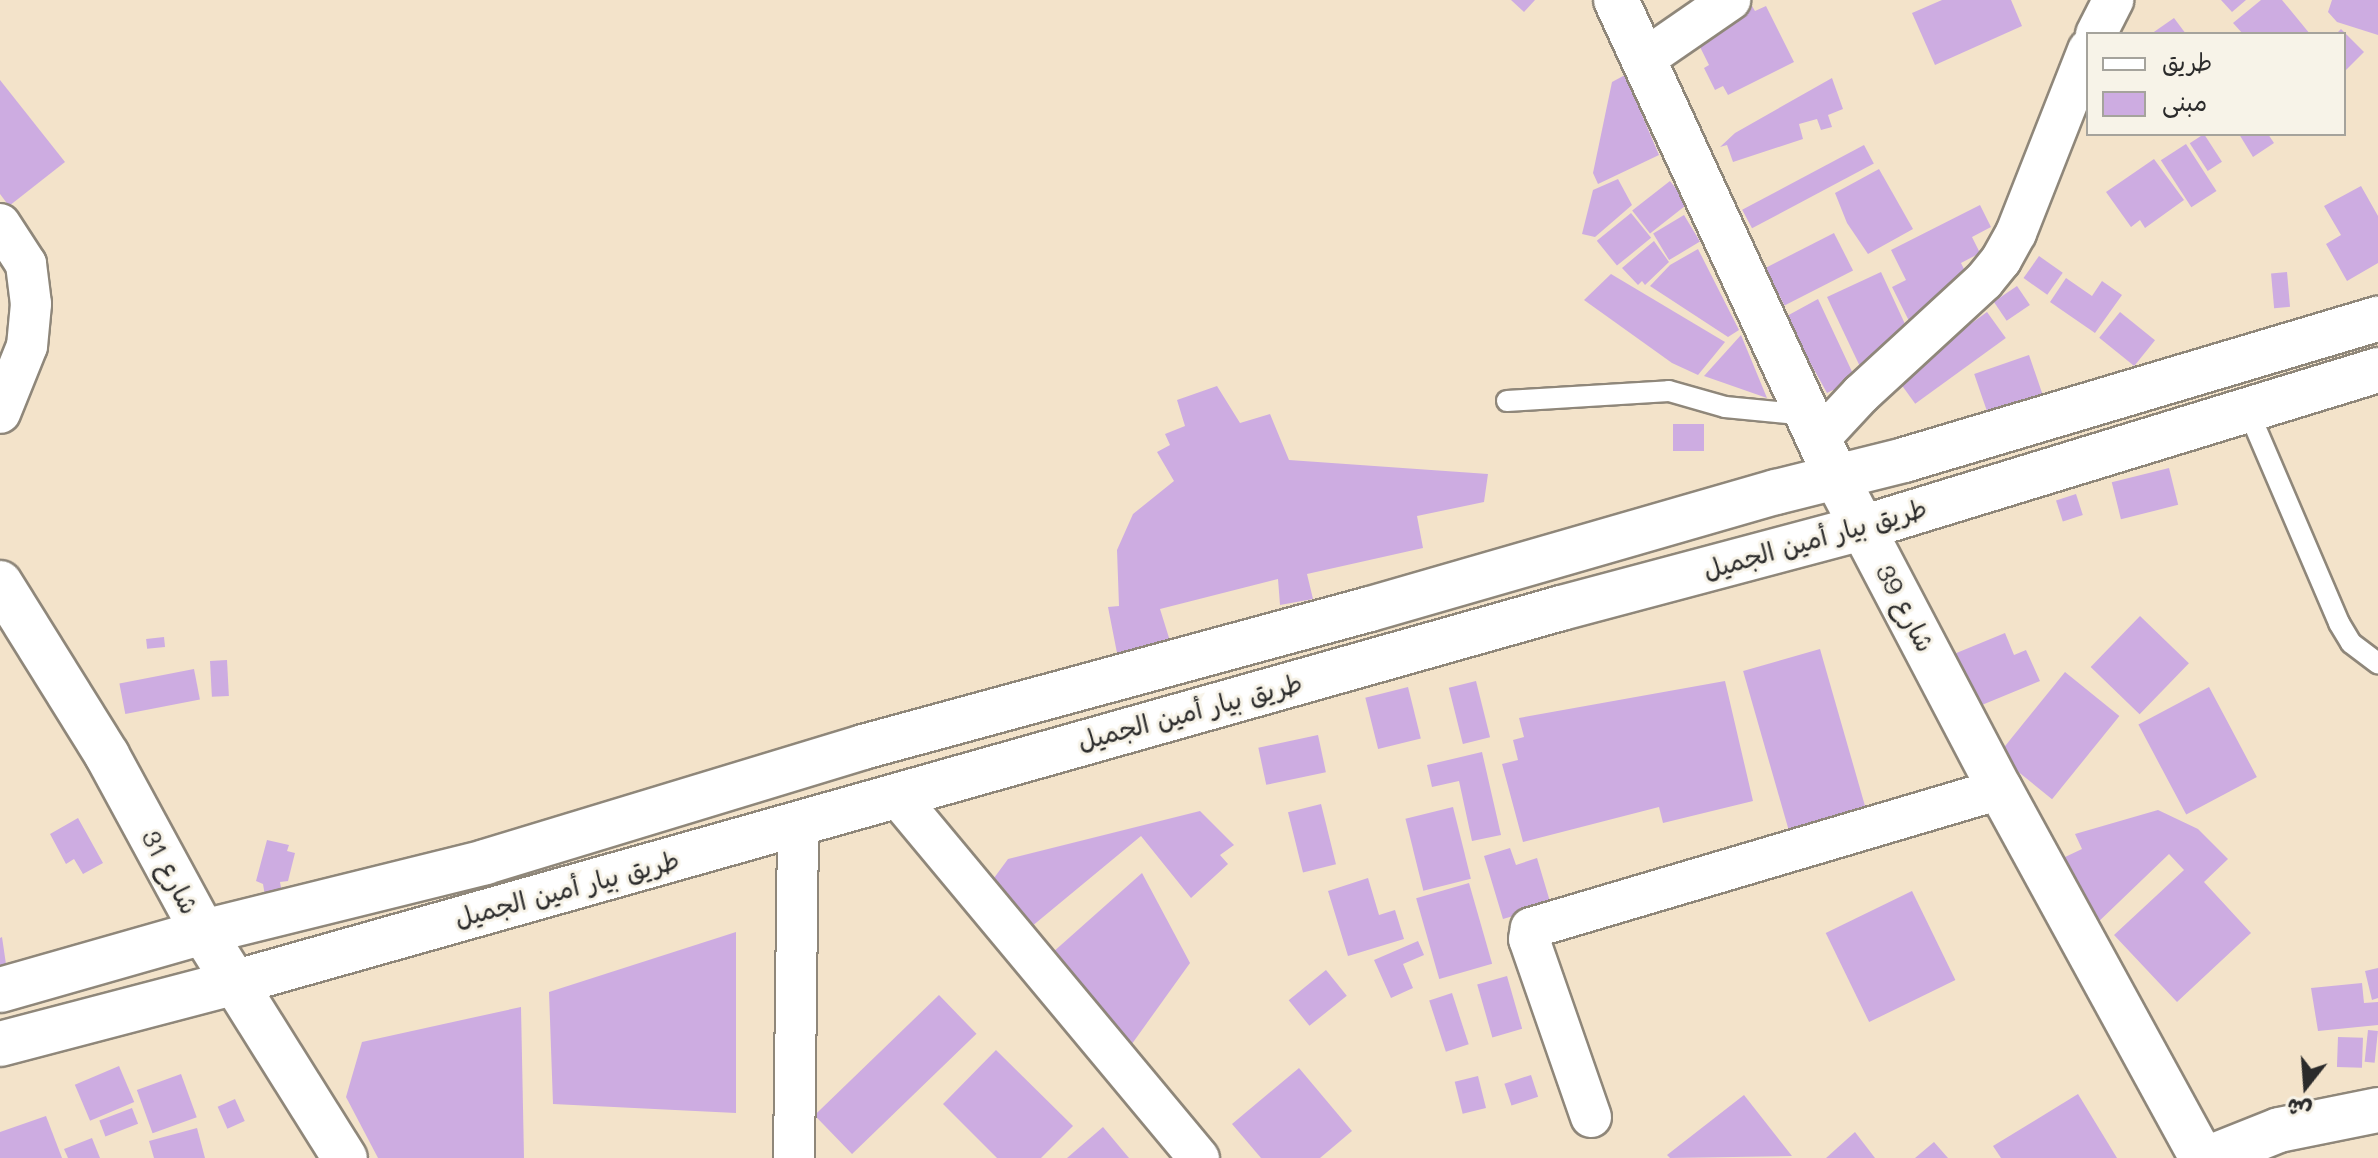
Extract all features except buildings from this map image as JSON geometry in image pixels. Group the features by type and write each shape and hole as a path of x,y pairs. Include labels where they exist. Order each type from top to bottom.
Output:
{"main road":[{"name":"شارع 39","path":"1616,0 1837,479 2000,789 2202,1158"},
{"name":"طريق بيار أمين الجميل","path":"0,990 203,932 485,862 863,747 1370,609 1776,492 1837,479 2378,319"},
{"name":"طريق بيار أمين الجميل","path":"0,1044 237,982 1561,608 1862,528 2378,370"},
{"name":"شارع 31","path":"0,583 107,755 203,932 345,1158"},
{"path":"2209,1158 2279,1130 2378,1110"}],"street":[{"path":"1643,60 1730,0"},
{"path":"2097,32 2113,0"},
{"path":"1814,427 1861,394 1984,281 2001,260 2016,233 2086,55"},
{"path":"0,224 26,264 31,304 27,346 0,413"},
{"path":"1591,1117 1529,939 1531,928 2000,789"},
{"path":"898,797 1199,1158"},
{"path":"794,1158 798,826"}],"lane":[{"path":"1507,401 1669,391 1814,427"},
{"path":"2247,408 2339,623 2351,643 2378,663"}]}
